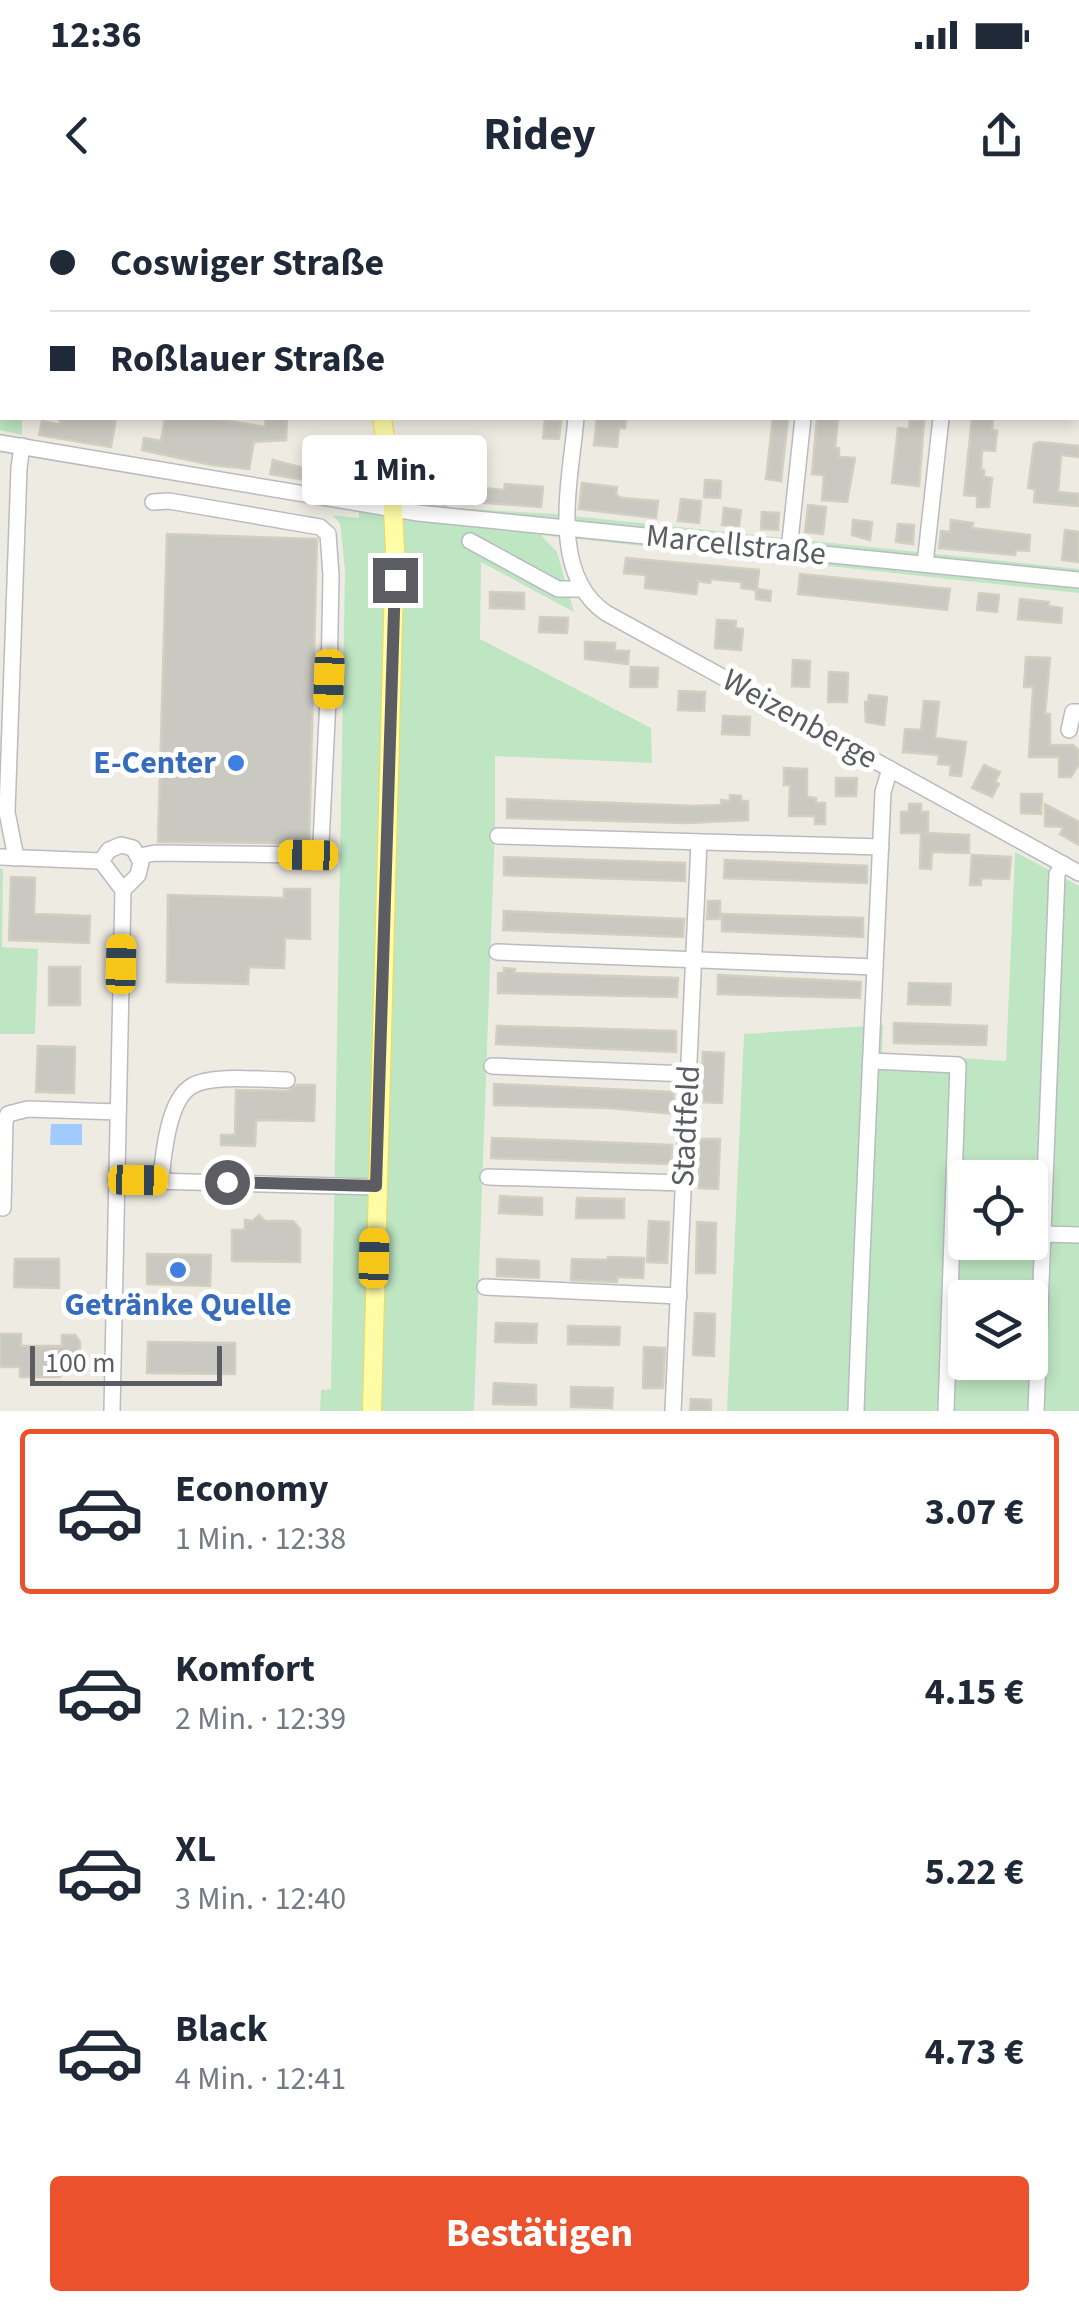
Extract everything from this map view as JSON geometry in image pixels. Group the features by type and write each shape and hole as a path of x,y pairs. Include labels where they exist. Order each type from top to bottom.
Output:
{"main road":[{"path":"372,1411 394,676 394,509 382,420"}],"street":[{"path":"470,541 558,589 581,588 567,528 576,420"},
{"path":"788,550 802,420"},
{"path":"925,564 941,420"},
{"name":"Marcellstraße","path":"0,442 394,509 1079,580"},
{"path":"22,446 18,468 8,858 100,861 121,845 133,848 140,856 138,874 123,890 112,1411"},
{"path":"140,856 318,853 328,695 328,534 320,527 170,501 153,502"},
{"name":"Weizenberge","path":"581,588 606,613 1079,873"},
{"path":"1069,730 1073,712 1079,712"},
{"path":"856,1411 866,1114 872,1061 884,783 890,769"},
{"path":"498,836 881,847"},
{"name":"Stadtfeld","path":"673,1411 699,842"},
{"path":"100,861 123,890"},
{"path":"1046,1160 1057,874 1063,864"},
{"path":"497,952 875,967"},
{"path":"872,1061 958,1066 946,1411"},
{"path":"492,1066 688,1074"},
{"path":"160,1180 164,1144 179,1101 192,1086 219,1080 287,1080"},
{"path":"3,1208 4,1120 8,1114 28,1108 118,1112"},
{"path":"488,1177 682,1183"},
{"path":"116,1180 376,1186"},
{"path":"1048,1234 1079,1235"},
{"path":"1036,1411 1042,1260"},
{"path":"485,1288 679,1296"}],"green space":[{"path":"0,420 22,420 22,435 0,430"},
{"path":"359,492 451,508 554,514 1079,569 1079,593 541,535 557,552 574,612 481,562 480,639 651,728 652,763 495,756 474,1411 320,1411 321,1390 331,1389 345,569 340,523 332,515 359,518"},
{"path":"1015,852 1079,886 1079,1411 727,1411 744,1034 883,1025 882,1053 1006,1061"},
{"path":"0,869 2,947 38,949 35,1034 0,1034"}],"water":[{"path":"51,1124 82,1124 82,1145 50,1145"}],"building":[{"path":"60,420 116,420 111,447 39,435 42,421 60,425"},
{"path":"165,420 221,420 265,427 266,420 287,420 286,440 254,442 249,469 142,450 144,438 161,441"},
{"path":"545,420 561,421 559,439 543,438"},
{"path":"597,420 626,420 625,428 619,428 617,447 594,445"},
{"path":"773,420 788,420 781,481 766,479"},
{"path":"817,420 838,420 835,448 839,448 839,457 855,458 847,502 822,500 824,475 812,474"},
{"path":"910,420 924,421 919,486 892,483 898,428 909,429"},
{"path":"972,420 993,420 992,430 997,431 995,451 982,450 981,470 984,477 992,478 989,507 977,507 977,496 964,495"},
{"path":"1034,444 1079,446 1079,457 1061,455 1058,492 1079,494 1079,506 1034,502 1035,489 1028,488"},
{"path":"273,460 307,469 308,466 360,475 357,489 270,474"},
{"path":"705,480 721,481 720,498 704,497"},
{"path":"420,483 449,487 446,505 418,500"},
{"path":"582,483 617,487 616,495 622,498 658,501 656,518 579,509"},
{"path":"505,484 543,487 541,507 472,502 474,487 504,490"},
{"path":"681,499 701,501 699,523 678,521"},
{"path":"808,505 826,507 823,534 805,532"},
{"path":"724,508 741,510 739,527 722,525"},
{"path":"762,512 779,513 778,530 761,529"},
{"path":"853,520 872,522 870,540 852,535"},
{"path":"951,520 973,523 972,528 1030,535 1029,551 1016,550 1015,555 939,548 941,531 950,532"},
{"path":"898,524 914,525 913,544 896,542"},
{"path":"1065,530 1079,532 1079,562 1062,560"},
{"path":"167,534 317,539 309,843 158,842"},
{"path":"626,558 759,570 757,589 771,591 770,601 756,599 756,590 741,588 742,582 698,581 696,594 645,588 646,575 624,573"},
{"path":"800,574 950,589 947,610 798,594"},
{"path":"490,592 524,593 524,609 490,608"},
{"path":"979,593 999,595 997,612 977,610"},
{"path":"1020,599 1049,602 1048,606 1062,608 1061,623 1018,619"},
{"path":"540,617 568,618 567,633 539,632"},
{"path":"717,620 736,621 735,628 743,629 741,650 715,648"},
{"path":"585,642 615,643 615,651 629,651 628,664 585,659"},
{"path":"1026,657 1050,658 1045,714 1050,714 1050,745 1073,745 1079,751 1079,764 1071,777 1059,777 1059,757 1029,757 1033,687 1024,687"},
{"path":"793,660 810,661 809,687 792,686"},
{"path":"631,667 658,668 657,687 630,687"},
{"path":"829,672 848,673 847,702 828,702"},
{"path":"679,691 705,692 704,711 678,710"},
{"path":"869,695 887,697 884,725 866,722 865,702"},
{"path":"924,701 939,702 935,738 966,742 961,776 950,775 951,765 938,764 939,755 903,752 905,729 921,730"},
{"path":"723,716 750,717 749,735 722,734"},
{"path":"984,765 1000,772 992,797 972,788"},
{"path":"784,768 807,769 807,797 825,803 825,824 815,824 815,816 789,816 790,785 784,785"},
{"path":"836,778 857,778 856,796 836,796"},
{"path":"1021,794 1042,794 1041,814 1021,813"},
{"path":"730,795 748,801 748,820 686,823 507,818 507,799 693,806 721,805 721,800 730,801"},
{"path":"909,804 921,804 921,812 928,812 928,833 924,833 969,835 969,853 932,852 931,869 920,868 921,833 901,833 901,812 909,812"},
{"path":"1045,804 1079,822 1079,845 1060,834 1064,827 1045,826"},
{"path":"972,855 1011,857 1009,879 981,878 981,885 970,885"},
{"path":"504,857 685,863 685,881 504,875"},
{"path":"725,860 867,866 867,883 724,878"},
{"path":"11,877 35,878 34,914 90,916 89,943 9,940"},
{"path":"284,889 310,889 310,939 285,938 284,968 249,967 248,984 167,982 168,895 284,898"},
{"path":"708,901 720,901 720,919 707,919"},
{"path":"504,911 684,919 683,937 503,930"},
{"path":"722,914 863,918 863,937 722,931"},
{"path":"49,967 80,967 80,1005 49,1005"},
{"path":"504,968 515,969 514,973 678,978 677,997 498,993 498,973 504,973"},
{"path":"718,975 861,982 860,998 718,994"},
{"path":"909,983 951,984 950,1005 908,1004"},
{"path":"894,1023 987,1026 986,1045 894,1043"},
{"path":"497,1026 676,1031 676,1052 496,1044"},
{"path":"38,1046 75,1047 74,1093 36,1092"},
{"path":"703,1052 724,1053 722,1103 702,1102"},
{"path":"494,1084 674,1092 674,1114 494,1105"},
{"path":"297,1085 315,1085 314,1121 256,1120 255,1146 221,1145 221,1135 235,1135 236,1090 287,1091"},
{"path":"492,1138 672,1145 671,1164 491,1158"},
{"path":"700,1139 720,1139 718,1189 699,1188"},
{"path":"500,1196 542,1198 542,1215 499,1213"},
{"path":"577,1198 624,1199 624,1218 576,1218"},
{"path":"259,1215 265,1221 293,1221 300,1229 300,1262 232,1261 232,1230 245,1230 245,1220 253,1221"},
{"path":"649,1221 669,1222 667,1263 647,1262"},
{"path":"697,1222 716,1223 715,1273 696,1273"},
{"name":"Getränke Quelle","path":"147,1254 211,1255 210,1286 147,1284"},
{"path":"644,1258 643,1278 617,1277 617,1282 571,1280 572,1259"},
{"path":"15,1259 59,1259 59,1288 14,1287"},
{"path":"497,1259 539,1261 539,1278 497,1276"},
{"path":"695,1313 715,1314 714,1356 693,1355"},
{"path":"496,1323 537,1324 536,1343 495,1342"},
{"path":"568,1326 620,1327 619,1345 568,1344"},
{"path":"0,1334 21,1334 21,1346 62,1346 62,1335 75,1335 80,1353 60,1377 20,1377 20,1367 0,1367"},
{"path":"148,1342 235,1343 235,1374 147,1373"},
{"path":"644,1347 665,1348 663,1388 643,1388"},
{"path":"494,1383 536,1385 536,1405 493,1404"},
{"path":"571,1387 613,1388 612,1408 571,1407"},
{"path":"691,1399 711,1400 711,1411 690,1411"}],"place":[{"name":"E-Center","path":"236,763"},
{"name":"Getränke Quelle","path":"178,1270"}],"route":[{"path":"227,1182 376,1186 395,580"}]}
